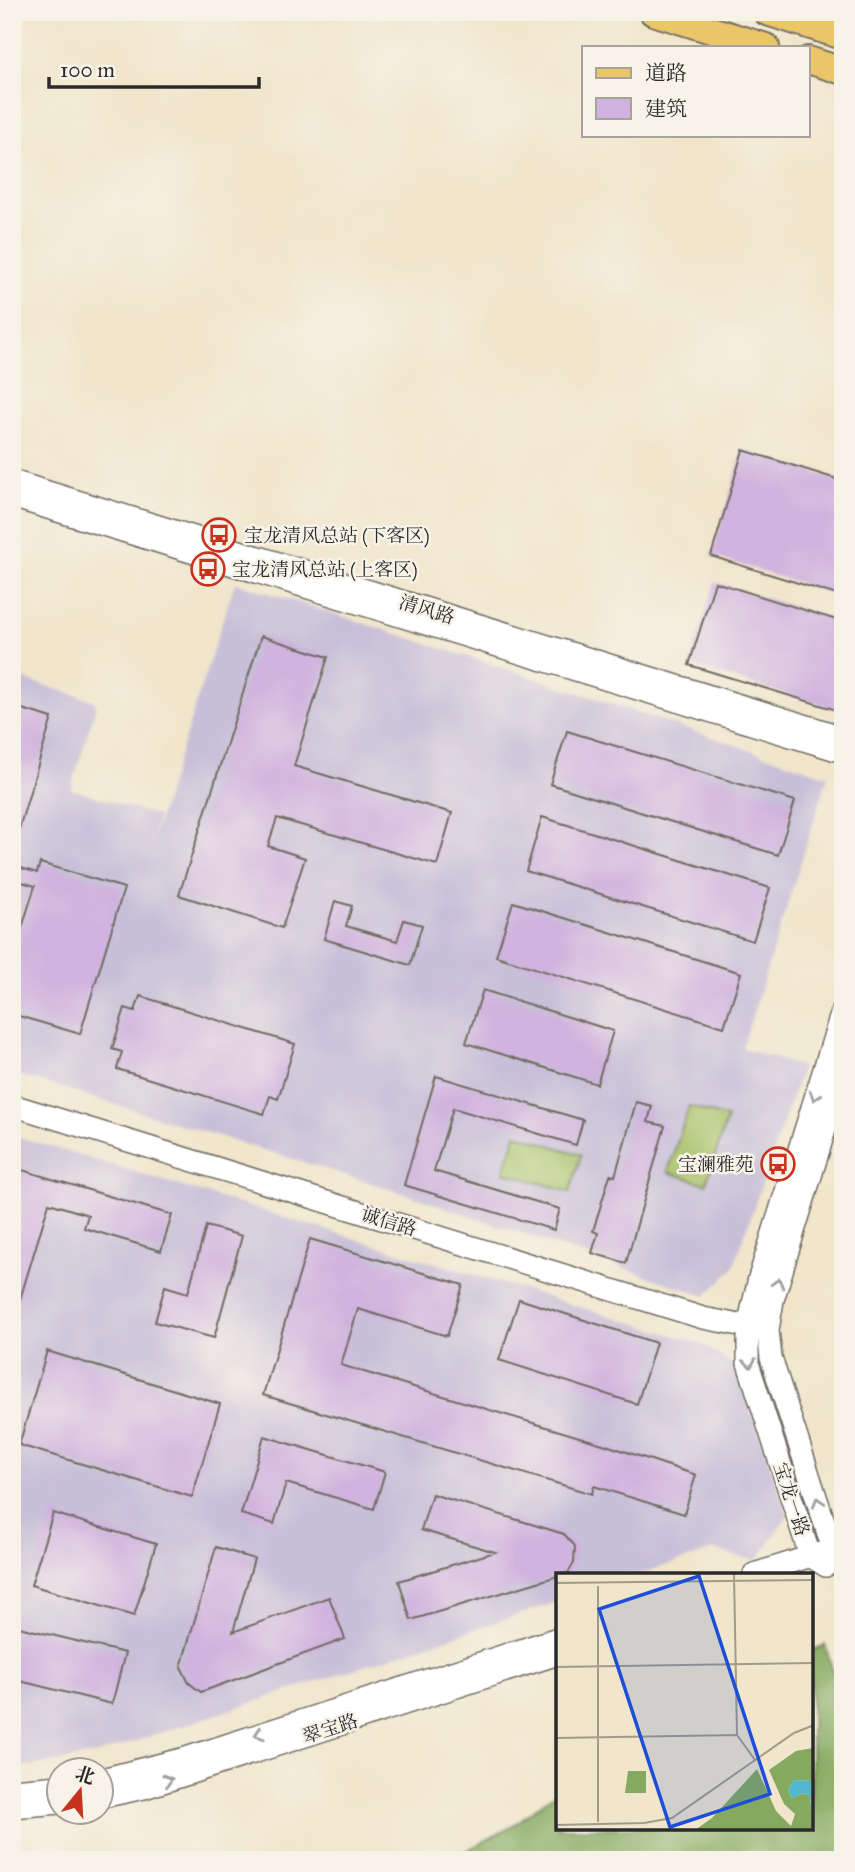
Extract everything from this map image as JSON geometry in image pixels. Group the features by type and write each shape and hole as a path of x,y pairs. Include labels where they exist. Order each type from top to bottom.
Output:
{"main road":[{"path":"653,12 763,46"},
{"path":"767,12 843,36"},
{"path":"810,61 843,71"}],"street":[{"name":"清风路","path":"12,481 843,737"},
{"name":"清风路","path":"12,497 843,752"},
{"name":"宝龙一路","path":"758,1328 763,1265 843,1007"},
{"name":"宝龙一路","path":"826,1559 748,1363 758,1328 775,1292 843,1071"},
{"name":"诚信路","path":"12,1105 703,1318 758,1328"},
{"path":"759,1573 826,1559"},
{"name":"翠宝路","path":"116,1776 186,1758 556,1639"},
{"name":"翠宝路","path":"116,1794 144,1788 556,1655"},
{"path":"12,1790 46,1787"},
{"path":"12,1807 46,1804"}],"shaded area":[{"path":"235,582 828,776 742,1048 802,1067 733,1269 705,1296 394,1190 12,1073 12,676 93,700 96,706 71,789 158,816 150,846"},
{"path":"12,1135 703,1344 736,1367 788,1515 757,1561 714,1550 643,1573 556,1573 556,1602 97,1754 46,1756 46,1764 12,1766"}],"green space":[{"path":"689,1106 727,1118 706,1184 668,1172"},
{"path":"516,1134 581,1155 570,1192 504,1172"},
{"path":"825,1645 843,1705 843,1860 449,1860 511,1827 556,1793 556,1830 813,1830 813,1650"}],"building":[{"path":"743,450 843,481 843,597 711,556"},
{"path":"715,582 843,622 843,712 689,665"},
{"path":"261,636 328,657 294,766 452,813 437,865 277,818 268,846 305,858 282,928 179,895"},
{"path":"12,706 52,718 15,842 12,842"},
{"path":"567,731 795,801 778,855 550,784"},
{"path":"542,817 770,888 753,941 526,871"},
{"path":"40,863 124,888 80,1034 12,1014 12,960 35,886 12,879 12,865 37,873"},
{"path":"335,901 352,906 346,926 397,941 404,920 422,925 410,965 324,939"},
{"path":"513,902 741,973 724,1027 496,956"},
{"path":"483,990 613,1031 597,1084 466,1043"},
{"path":"140,996 295,1044 278,1099 270,1096 264,1114 117,1069 122,1052 112,1049 125,1008 135,1011"},
{"path":"436,1076 583,1120 576,1145 453,1108 434,1171 560,1209 554,1230 404,1185"},
{"path":"636,1102 652,1106 648,1122 665,1126 626,1263 592,1253 598,1233 593,1231 610,1175 615,1176"},
{"path":"12,1167 172,1215 161,1251 84,1228 88,1215 49,1203 15,1316 12,1315"},
{"path":"206,1226 242,1236 214,1338 155,1322 165,1286 188,1293"},
{"path":"310,1239 463,1285 447,1336 358,1309 341,1365 696,1475 684,1514 594,1486 592,1494 263,1395"},
{"path":"519,1299 656,1343 637,1404 499,1360"},
{"path":"47,1351 220,1404 192,1497 19,1445"},
{"path":"264,1436 385,1472 374,1509 286,1483 274,1524 241,1514"},
{"path":"432,1494 564,1534 575,1546 574,1563 568,1573 556,1573 556,1577 411,1620 399,1581 495,1552 421,1530"},
{"path":"53,1513 156,1544 134,1616 31,1585"},
{"path":"216,1547 254,1559 233,1632 329,1597 345,1639 201,1692 189,1683 181,1667"},
{"path":"19,1627 125,1653 112,1704 12,1679 12,1653"}],"place":[{"name":"宝龙清风总站 (下客区)","path":"219,535"},
{"name":"宝龙清风总站 (上客区)","path":"208,569"},
{"name":"宝澜雅苑","path":"778,1164"}]}
